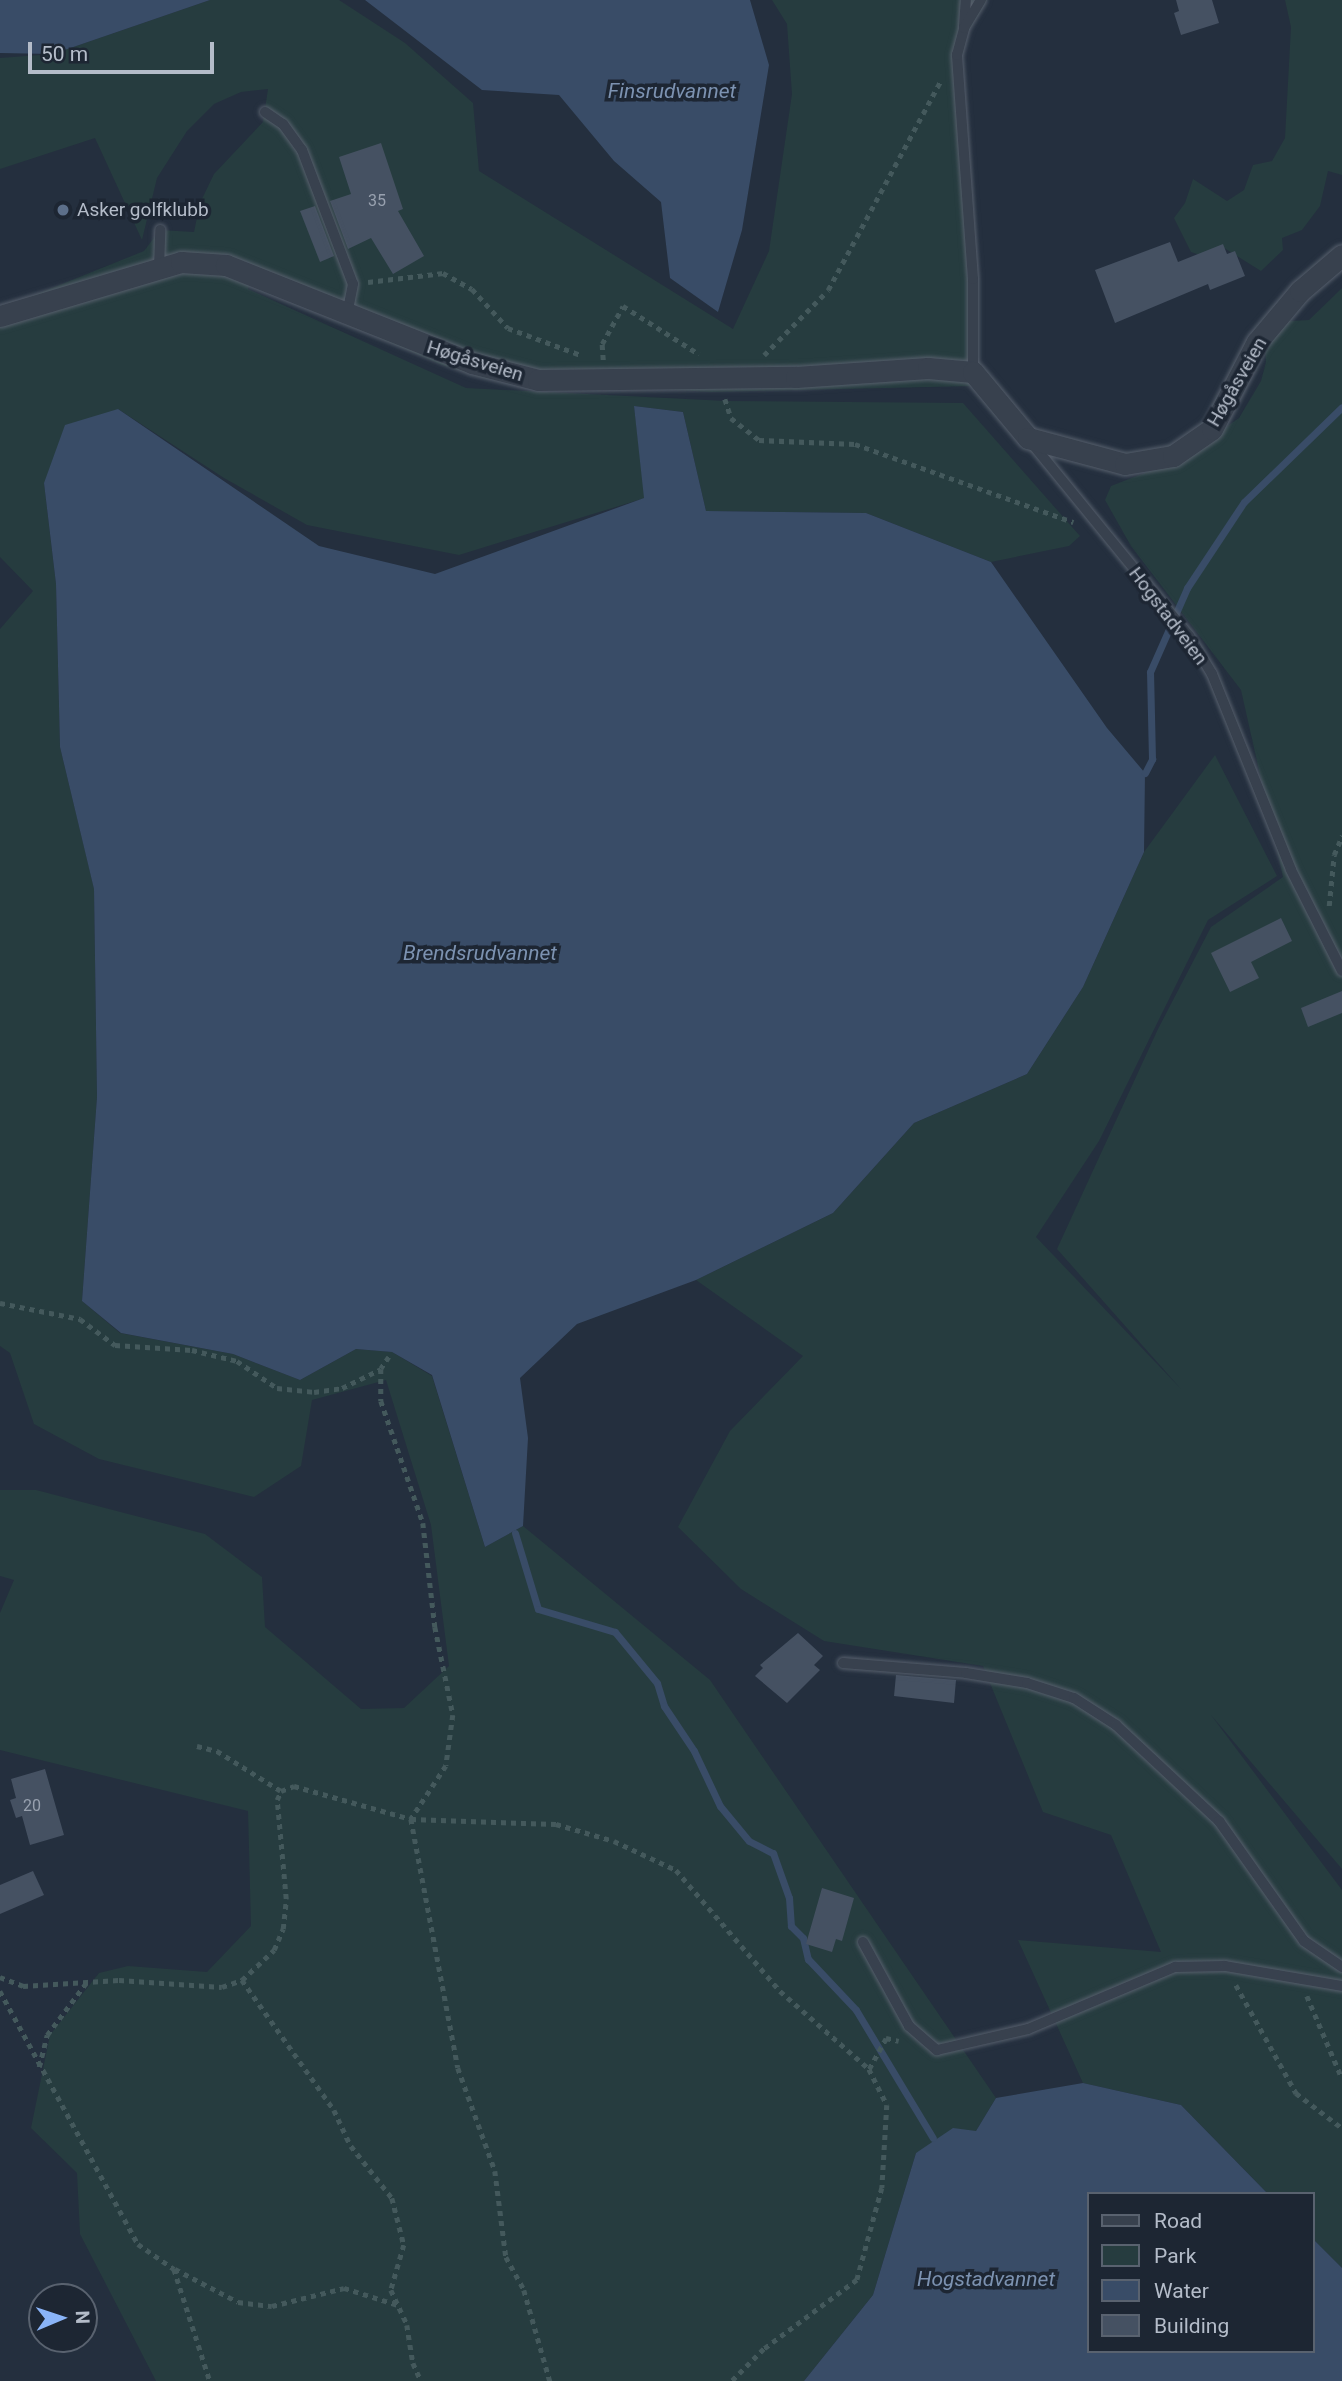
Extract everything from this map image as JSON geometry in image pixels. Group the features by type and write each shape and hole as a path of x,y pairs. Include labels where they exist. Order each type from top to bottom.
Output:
{"street":[{"name":"Høgåsveien","path":"1028,438 1125,464 1173,456 1212,429 1257,342 1300,291 1342,255"},
{"name":"Høgåsveien","path":"0,316 181,262 226,265 267,278 347,316 472,363 537,380 603,372 718,378 928,368 973,372"},
{"name":"Hogstadveien","path":"973,372 1028,438"}],"lane":[{"path":"966,0 964,28 957,55 973,279 973,372"},
{"path":"964,28 981,0"},
{"path":"265,112 283,124 302,150 353,284 347,316"},
{"path":"159,268 160,230"},
{"name":"Hogstadveien","path":"1028,438 1101,532 1189,636 1212,674 1316,922 1342,971"},
{"path":"843,1663 966,1673 1027,1683 1074,1698 1116,1724 1219,1821 1304,1941 1342,1967"},
{"path":"863,1942 909,2026 937,2050 1028,2029 1175,1967 1225,1966 1342,1986"}],"path":[{"path":"745,377 828,290 957,55"},
{"path":"353,284 443,273 472,289 508,328 603,372 602,344 623,306 685,348"},
{"path":"718,378 731,418 759,440 855,444 1101,532"},
{"path":"1316,922 1329,907 1334,855 1342,836"},
{"path":"0,1303 80,1320 115,1345 192,1350 237,1361 277,1388 314,1392 342,1388 381,1369 389,1357"},
{"path":"381,1369 381,1401 423,1523 435,1627 453,1715 446,1766 411,1819 458,2068 495,2171 506,2258 524,2290 550,2381"},
{"path":"197,1746 217,1751 281,1791"},
{"path":"281,1791 294,1786 411,1819 556,1824 614,1841 676,1870 780,1991 869,2069 887,2105 882,2188 857,2280 764,2349 732,2381"},
{"path":"0,1978 23,1986 119,1980 222,1987 242,1980 274,1950 283,1929 286,1899 277,1836 281,1791"},
{"path":"1225,1966 1296,2093 1342,2128"},
{"path":"242,1980 334,2110 351,2146 392,2198 404,2245 391,2290 421,2381"},
{"path":"1302,1981 1318,2031 1342,2078"},
{"path":"39,2068 47,2035 86,1983"},
{"path":"0,1991 39,2068 138,2244 174,2269 238,2302 272,2306 344,2288 398,2305"},
{"path":"869,2069 886,2038"},
{"path":"174,2269 210,2381"}],"green space":[{"path":"210,0 339,0 405,43 473,103 479,171 733,329 769,251 792,94 787,24 772,0 987,0 955,54 974,386 712,392 487,379 442,365 250,282 248,289 466,388 726,401 963,403 1080,536 1069,546 991,562 866,513 706,511 683,412 634,406 645,498 459,555 307,525 224,478 118,409 44,483 56,584 60,747 94,888 97,1097 82,1301 120,1333 233,1354 300,1380 356,1349 392,1352 432,1376 485,1547 523,1526 710,1680 996,2098 976,2131 916,2153 873,2295 804,2381 156,2381 80,2234 77,2173 31,2128 50,2035 99,1973 128,1966 207,1972 251,1926 248,1811 0,1750 0,1613 14,1580 0,1576 0,1490 36,1490 205,1534 262,1577 265,1627 361,1709 404,1708 449,1666 431,1525 386,1380 312,1400 301,1466 254,1497 99,1459 34,1424 10,1353 0,1346 0,629 33,591 0,557 0,309 144,251 160,230 194,232 200,203 214,174 263,122 268,89 241,92 214,104 187,131 157,178 142,240 95,138 0,169 0,58 53,54"},
{"path":"1285,0 1342,0 1342,175 1328,171 1320,206 1302,230 1282,238 1283,250 1261,271 1221,246 1200,255 1191,252 1174,218 1185,203 1193,179 1227,201 1244,190 1253,165 1272,161 1285,138 1291,27"},
{"path":"1342,288 1342,1869 1211,1715 1342,1890 1342,2268 1314,2240 1314,2192 1266,2192 1181,2105 1083,2083 1018,1940 1161,1952 1111,1835 1043,1812 983,1666 824,1641 741,1589 678,1527 730,1431 803,1356 696,1280 833,1213 914,1123 1027,1074 1083,987 1144,852 1215,755 1277,876 1208,920 1099,1141 1036,1237 1181,1389 1057,1249 1158,1029 1211,927 1283,877 1241,690 1131,546 1105,500 1111,486 1178,460 1239,418 1261,381 1266,362 1263,326 1272,311 1290,321 1309,320"}],"water":[{"path":"0,0 210,0 53,54 0,53"},
{"name":"Finsrudvannet","path":"365,0 750,0 769,65 742,230 718,312 670,278 661,202 614,161 559,95 482,90"},
{"name":"Brendsrudvannet","path":"634,406 683,412 706,511 866,513 991,562 1107,728 1145,773 1144,852 1083,987 1027,1074 914,1123 833,1213 696,1280 577,1324 520,1378 528,1438 523,1526 485,1547 432,1375 392,1352 356,1349 300,1380 233,1354 121,1333 82,1301 97,1097 94,889 60,747 56,584 44,483 65,425 118,409 319,546 435,574 644,498"},
{"name":"Hogstadvannet","path":"1083,2083 1181,2105 1266,2192 1086,2192 1086,2353 1314,2353 1314,2240 1342,2268 1342,2381 804,2381 873,2295 916,2153 953,2128 976,2131 996,2098"}],"building":[{"path":"1176,0 1212,0 1219,23 1181,35 1174,13 1179,11"},
{"path":"381,143 403,209 398,211 424,256 393,274 371,238 348,249 330,201 351,194 339,157"},
{"path":"315,206 334,256 320,262 300,211"},
{"path":"1170,242 1178,262 1223,244 1227,254 1235,251 1245,276 1210,290 1208,284 1115,323 1095,270"},
{"path":"1281,918 1292,941 1251,962 1259,978 1230,992 1211,953"},
{"path":"1342,991 1342,1013 1308,1027 1301,1008"},
{"path":"798,1633 823,1656 814,1665 820,1670 787,1703 755,1676 763,1668 760,1665"},
{"path":"896,1675 956,1680 954,1703 894,1696"},
{"path":"45,1769 64,1835 30,1845 22,1816 16,1818 10,1800 16,1798 11,1779"},
{"path":"33,1871 44,1895 0,1914 0,1885"},
{"path":"822,1888 854,1898 842,1941 836,1939 832,1952 806,1944"}],"waterway":[{"path":"1145,773 1152,759 1150,672 1187,588 1244,502 1342,407"},
{"path":"515,1533 538,1609 615,1632 657,1683 664,1706 694,1751 720,1806 749,1841 773,1853 789,1898 791,1926 803,1938 808,1959 856,2010 933,2138"}],"place":[{"name":"Asker golfklubb","path":"63,210"}]}
